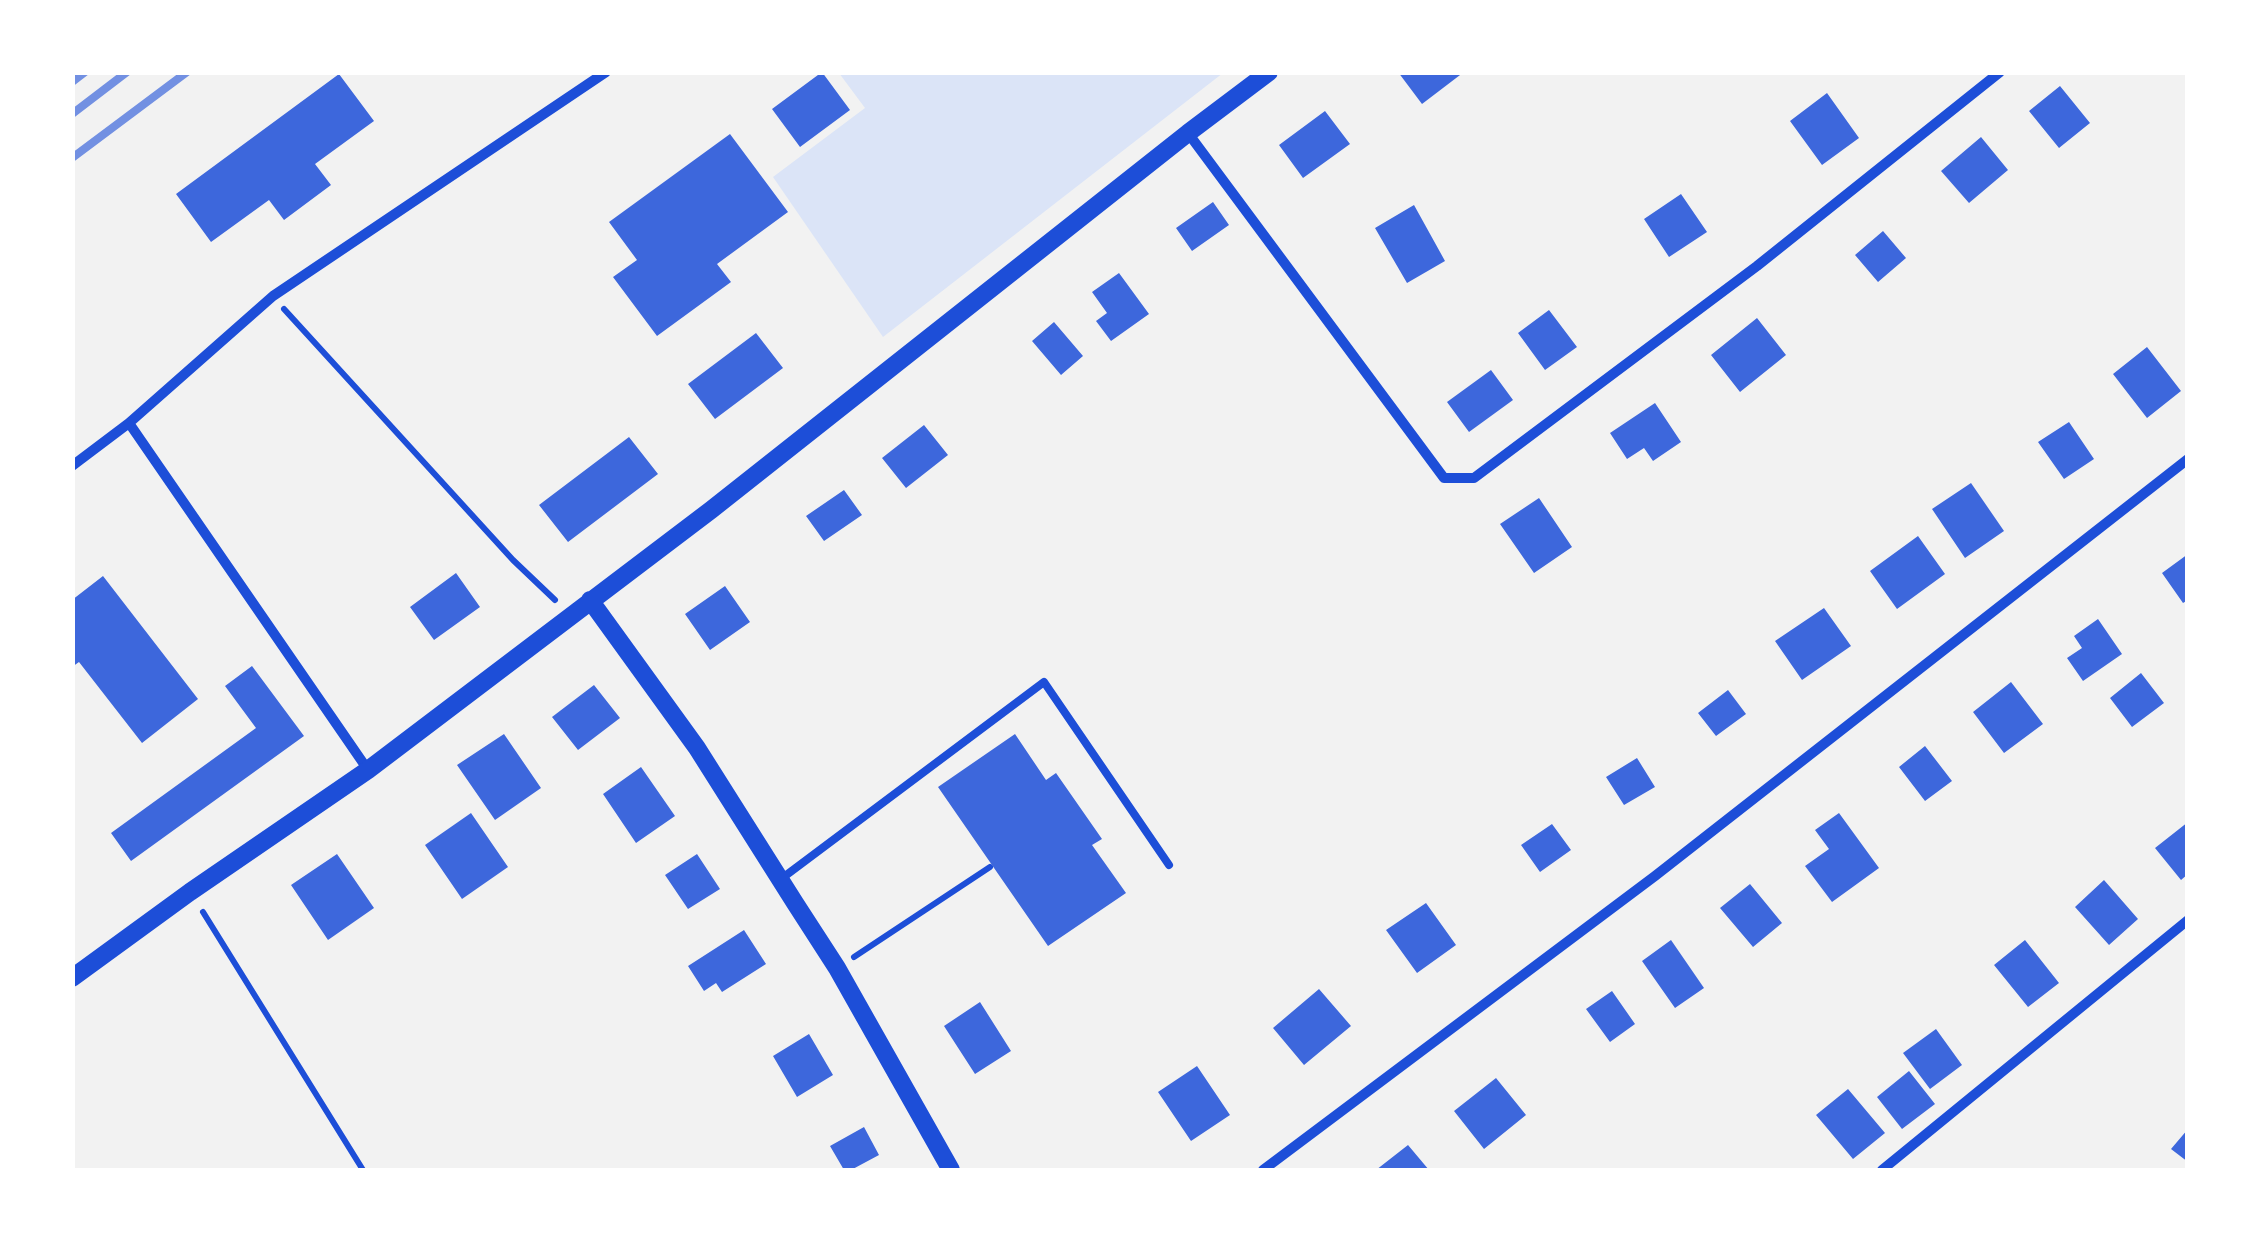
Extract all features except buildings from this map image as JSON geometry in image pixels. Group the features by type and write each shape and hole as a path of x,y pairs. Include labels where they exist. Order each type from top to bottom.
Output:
{"street":[{"path":"72,466 129,423 272,296 606,72"},
{"path":"72,978 368,770 726,498 1269,72"},
{"path":"1188,133 1444,478 1474,478 1756,266 2000,72"},
{"path":"129,423 368,770"},
{"path":"1263,1170 1655,876 2188,459"},
{"path":"590,600 697,748 836,968 951,1170"},
{"path":"1882,1170 2188,920"}],"lane":[{"path":"780,880 1044,682 1170,865"}],"path":[{"path":"272,296 513,560 571,614"},
{"path":"836,968 990,867"},
{"path":"190,892 363,1170"}],"shaded area":[{"path":"839,73 1223,73 883,337 773,177 865,108"}],"railway":[{"path":"72,82 85,72"},
{"path":"72,114 127,72"},
{"path":"72,158 187,72"}]}
